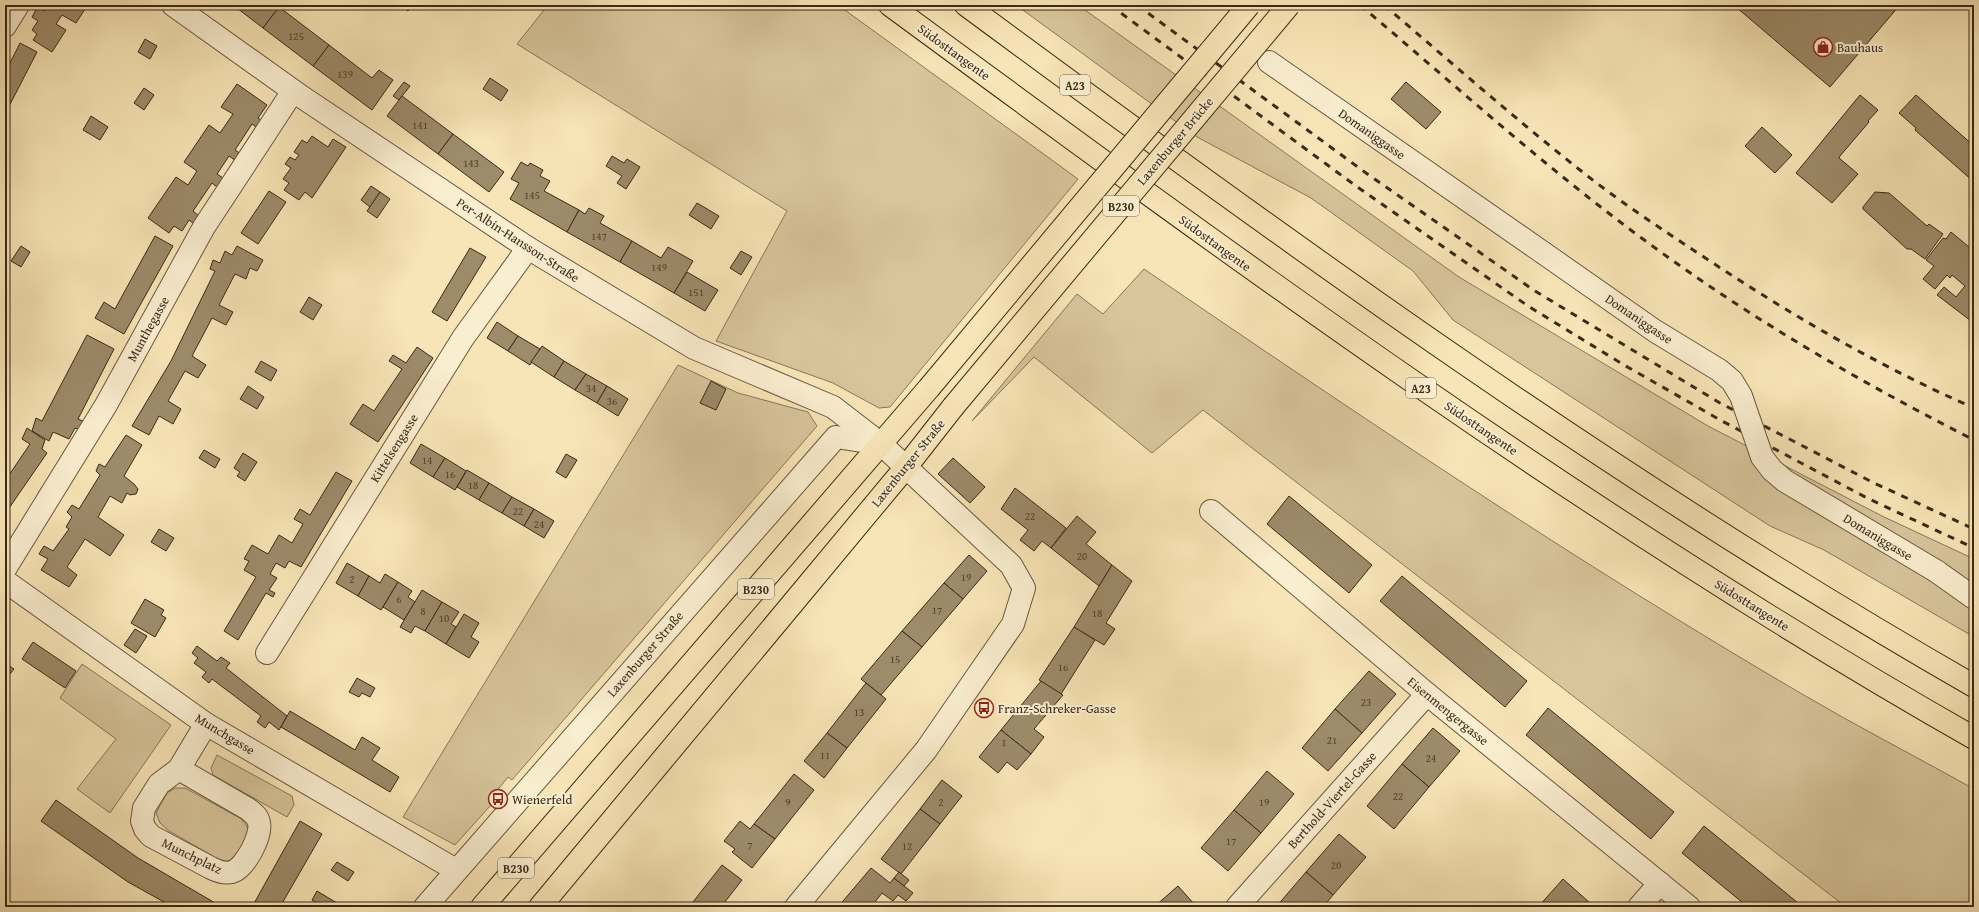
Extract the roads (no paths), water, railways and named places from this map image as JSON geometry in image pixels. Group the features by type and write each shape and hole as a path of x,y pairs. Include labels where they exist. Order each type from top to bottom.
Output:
{"main road":[{"name":"Südosttangente","path":"890,5 1295,301 1486,432 1667,552 1803,636 1974,738"},
{"name":"A23","path":"966,5 1313,259 1510,395 1690,513 1829,600 1974,686"},
{"name":"B230","path":"482,907 881,444 1249,5"},
{"name":"Laxenburger Brücke","path":"953,407 1289,5"},
{"name":"Laxenburger Straße","path":"540,907 906,467 953,407"}],"street":[{"path":"5,26 18,5"},
{"name":"Per-Albin-Hansson-Straße","path":"173,5 293,91 528,248 694,348 833,407 881,444"},
{"name":"Domaniggasse","path":"1269,62 1655,331 1719,370 1732,381 1741,396 1762,457 1772,470 1785,481 1936,572 1974,598"},
{"name":"Munthegasse","path":"5,569 106,405 204,227 293,91"},
{"name":"Kittelsengasse","path":"267,653 463,338 528,248"},
{"name":"Laxenburger Straße","path":"425,907 836,437 881,444"},
{"path":"796,907 926,750 1013,624 1024,588 1010,565 881,444"},
{"name":"Eisenmengergasse","path":"1211,511 1427,694 1689,907"},
{"name":"Munchgasse","path":"5,581 206,724 456,870"},
{"name":"Berthold-Viertel-Gasse","path":"1237,907 1427,694"},
{"name":"Munchplatz","path":"179,769 255,814 259,821 260,829 258,837 246,861 239,869 231,872 216,870 151,836 145,829 142,821 144,808 159,784 179,769 206,724"},
{"path":"1639,907 1660,883"}],"railway":[{"path":"1110,5 1356,186 1528,306 1624,365 1722,421 1869,499 1974,548"},
{"path":"1137,5 1366,173 1535,291 1720,403 1874,483 1974,529"},
{"path":"1360,5 1537,156 1610,214 1686,270 1806,348 1889,395 1974,440"},
{"path":"1384,5 1567,160 1608,192 1652,223 1808,323 1906,376 1974,408"}],"place":[{"name":"Bauhaus","path":"1823,47"},
{"name":"Franz-Schreker-Gasse","path":"984,708"},
{"name":"Wienerfeld","path":"498,799"}]}
